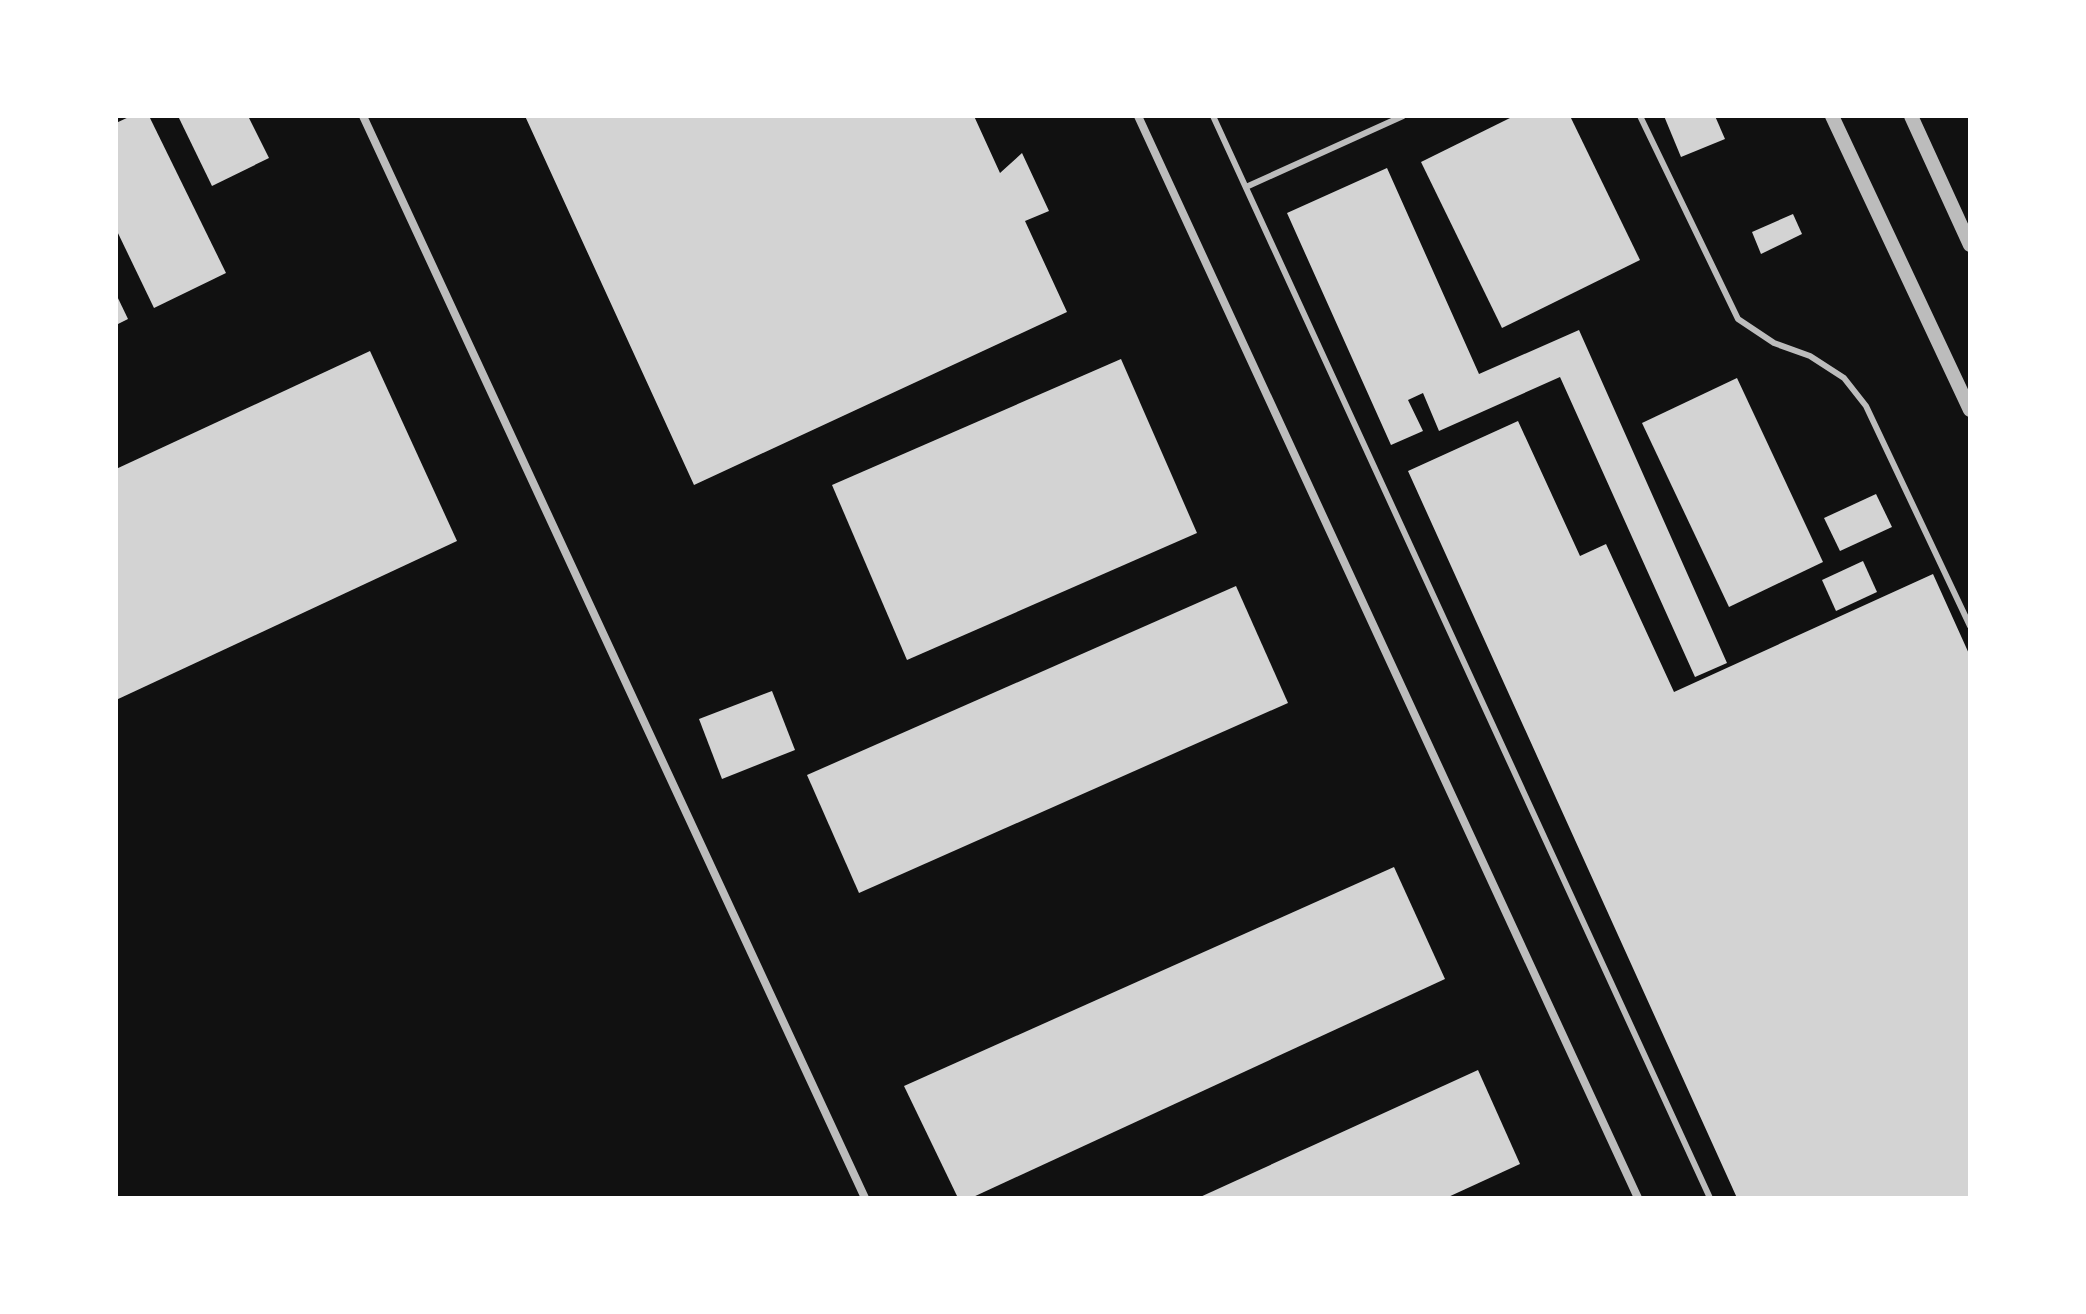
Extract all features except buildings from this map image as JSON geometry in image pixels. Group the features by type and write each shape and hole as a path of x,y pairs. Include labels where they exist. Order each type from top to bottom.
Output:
{"street":[{"path":"363,116 865,1198"},
{"path":"1138,116 1638,1198"},
{"path":"1832,116 1970,410"},
{"path":"1911,116 1970,245"}],"lane":[{"path":"1213,116 1710,1198"},
{"path":"1246,187 1403,116"},
{"path":"1640,116 1738,319 1774,343 1810,356 1844,378 1866,406 1970,626"}]}
